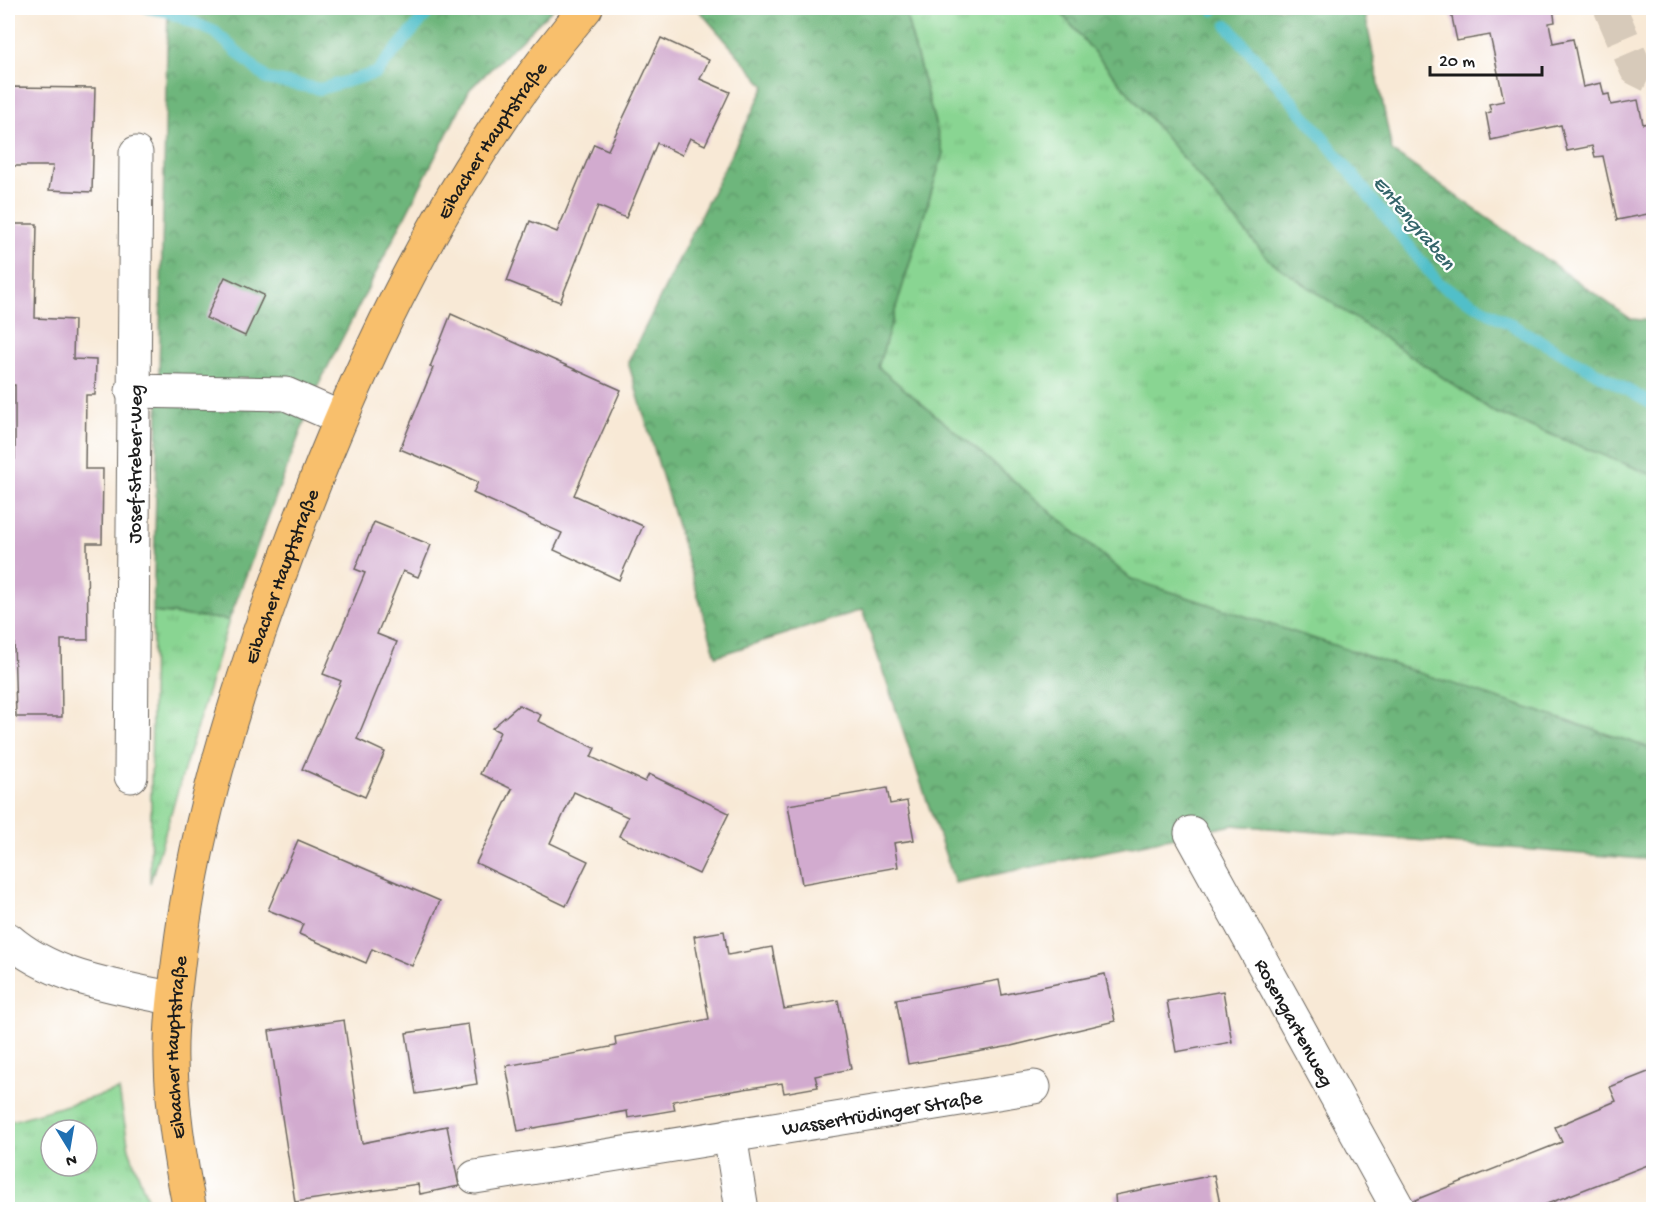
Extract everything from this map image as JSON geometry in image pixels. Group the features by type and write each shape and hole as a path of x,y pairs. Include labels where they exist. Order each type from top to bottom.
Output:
{"main road":[{"name":"Eibacher Hauptstraße","path":"190,1209 173,1091 174,999 190,875 210,788 247,668 280,574 341,418 413,264 447,206 527,83 586,8"}],"street":[{"name":"Josef-Streber-Weg","path":"131,776 132,390 136,153"},
{"path":"132,390 286,394 341,418"},
{"name":"Rosengartenweg","path":"1191,833 1399,1209"},
{"path":"8,939 23,953 51,968 174,999"},
{"name":"Wassertrüdinger Straße","path":"475,1177 1034,1087"},
{"path":"730,1135 742,1209"}],"green space":[{"path":"168,8 554,8 470,89 318,386 229,620 153,612"},
{"path":"697,8 904,8 943,153 878,367 1131,579 1653,749 1653,860 1233,825 955,883 862,610 716,656 628,362 765,86"},
{"path":"904,8 1057,8 1270,261 1494,412 1653,475 1653,749 1131,579 878,367 943,153"},
{"path":"1057,8 1364,8 1392,151 1631,319 1653,321 1653,475 1494,412 1270,261"},
{"path":"153,612 229,620 150,883"},
{"path":"119,1090 129,1149 151,1209 8,1209 8,1122"}],"building":[{"path":"1450,8 1553,8 1555,22 1549,23 1553,43 1573,39 1583,87 1601,83 1604,95 1609,94 1611,105 1638,100 1643,124 1653,122 1653,213 1617,220 1603,156 1595,157 1592,146 1567,151 1561,125 1491,140 1486,113 1491,112 1489,104 1504,101 1490,35 1457,41"},
{"path":"661,38 709,60 700,79 730,92 705,145 690,138 682,155 657,143 626,218 598,206 560,302 507,281 530,221 557,232 594,144 608,150"},
{"path":"8,87 95,88 92,192 49,190 53,166 8,166"},
{"path":"8,224 37,224 35,318 74,320 73,359 96,360 95,395 86,395 85,469 103,469 102,543 87,543 88,640 61,640 62,717 16,717 14,640 8,640 8,459 15,459 15,385 8,385"},
{"path":"225,277 264,295 245,336 206,318"},
{"path":"451,314 621,390 574,495 643,526 619,580 554,550 562,533 473,493 478,482 400,449 433,368 430,367"},
{"path":"374,522 431,545 418,577 403,571 377,634 397,642 357,739 385,752 365,797 302,769 341,681 323,674 365,573 355,569"},
{"path":"519,705 541,715 538,721 595,748 591,757 645,782 649,774 729,813 699,874 619,836 628,817 574,792 550,843 588,861 566,906 476,863 512,789 480,774 500,732 492,728"},
{"path":"887,788 890,804 907,801 914,840 894,843 898,867 802,884 788,805"},
{"path":"298,840 440,901 412,966 372,949 366,963 299,934 303,924 268,910"},
{"path":"724,931 728,955 772,947 784,1009 838,1000 851,1069 815,1076 818,1087 784,1093 782,1083 673,1101 675,1110 628,1118 627,1111 518,1131 506,1066 616,1046 615,1037 709,1019 694,936"},
{"path":"1105,974 1115,1021 1011,1046 908,1064 896,999 999,980 1002,995"},
{"path":"1223,991 1232,1042 1176,1052 1167,1001"},
{"path":"344,1020 362,1143 447,1126 459,1186 420,1194 418,1184 295,1202 269,1031"},
{"path":"468,1024 477,1084 416,1094 406,1033"},
{"path":"1653,1070 1653,1163 1534,1209 1418,1209 1415,1200 1562,1142 1555,1127 1616,1101 1610,1087"},
{"path":"1214,1175 1221,1209 1116,1209 1115,1195"}],"waterway":[{"name":"Entengraben","path":"148,8 166,11 215,32 267,79 320,89 376,73 432,8"},
{"name":"Entengraben","path":"1227,25 1320,134 1439,284 1654,405"}],"tunnel":[{"path":"1610,8 1636,69 1654,78"}]}
